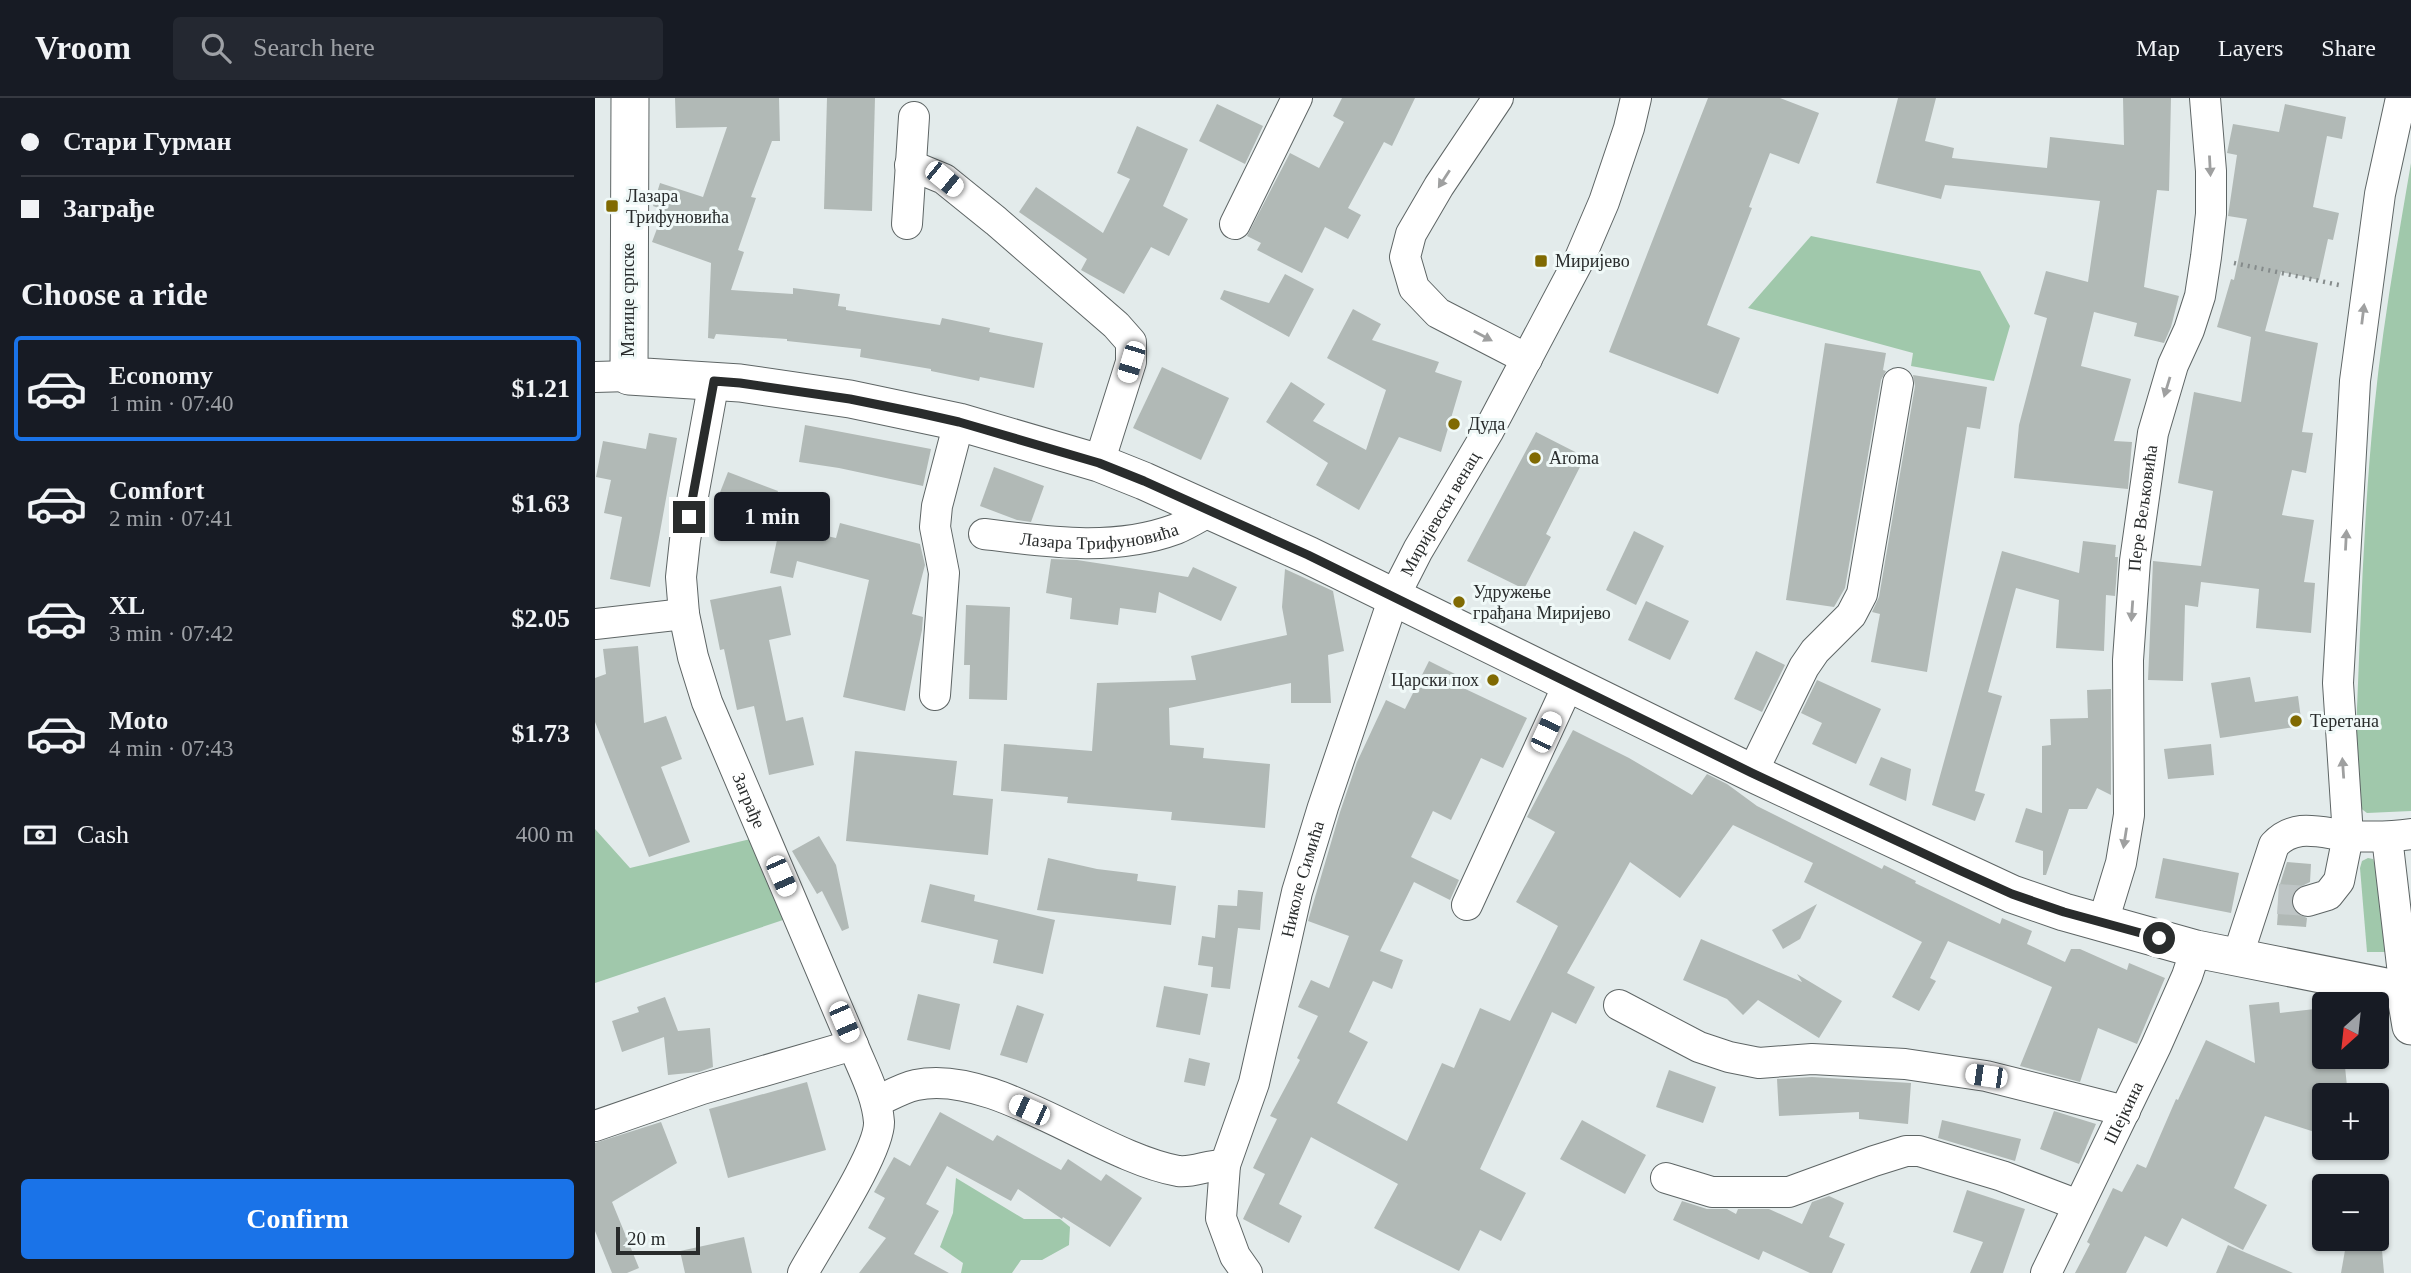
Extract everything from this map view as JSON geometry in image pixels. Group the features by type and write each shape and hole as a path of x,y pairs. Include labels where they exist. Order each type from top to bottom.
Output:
{"main road":[{"name":"Матице српске","path":"612,377 629,98"},
{"path":"612,377 740,383 850,399 959,422 1099,463 1210,511 1394,597 1752,773 2012,894 2196,949 2409,1003"}],"street":[{"path":"1235,224 1297,98"},
{"name":"Миријевски венац","path":"1394,597 1418,550 1528,359 1580,258 1604,202 1629,128 1636,98"},
{"name":"Пере Вељковића","path":"2103,922 2121,863 2129,815 2128,660 2135,561 2153,433 2173,365 2189,330 2200,296 2206,257 2211,214 2211,171 2205,98"},
{"path":"2308,901 2328,895 2339,881 2348,836 2338,683 2355,381 2380,194 2401,98"},
{"path":"1489,110 1411,234 1405,257 1414,288 1439,313 1528,359"},
{"path":"907,224 914,117"},
{"path":"911,165 944,179 1116,324 1131,342 1131,362 1099,463"},
{"name":"Заграђе","path":"714,381 685,540 681,577 684,614 693,657 707,702 876,1102 879,1126 865,1164 803,1273"},
{"path":"1752,773 1804,667 1815,651 1851,615 1862,594 1898,383"},
{"path":"935,695 944,573 935,527 937,506 959,422"},
{"name":"Лазара Трифуновића","path":"983,534 1049,542 1120,543 1179,528 1210,511"},
{"name":"Николе Симића","path":"1247,1273 1235,1256 1221,1218 1225,1165 1254,1083 1297,892 1394,597"},
{"path":"595,624 684,614"},
{"path":"1467,905 1569,682"},
{"path":"2237,958 2266,906 2274,845 2282,837 2293,831 2315,830 2348,836 2399,836 2409,1003"},
{"name":"Шејкина","path":"2046,1273 2156,1046 2196,949"},
{"path":"1619,1004 1699,1047 1728,1057 1759,1063 1812,1059 1905,1064 1986,1076 2125,1111"},
{"path":"595,1126 702,1089 853,1045"},
{"path":"876,1102 914,1085 963,1085 1004,1099 1149,1163 1183,1171 1213,1164 1225,1165"},
{"path":"1665,1178 1712,1192 1789,1192 1874,1161 1906,1151 1919,1151 2002,1176 2078,1205"}],"path":[{"path":"2206,257 2367,291"}],"green space":[{"path":"2411,163 2411,811 2367,813 2359,807 2353,795 2366,507 2381,349"},
{"path":"1811,236 1980,271 2010,326 1994,381 1911,366 1913,353 1748,308"},
{"path":"595,829 630,868 763,836 798,915 595,983"},
{"path":"2373,859 2375,865 2386,952 2367,952 2360,868 2362,861"},
{"path":"956,1178 1024,1219 1060,1219 1070,1227 1069,1245 1042,1260 1021,1260 1012,1273 961,1273 963,1263 940,1247 953,1213"}],"building":[{"path":"675,98 779,98 780,141 772,141 751,197 756,198 738,250 744,252 731,290 793,294 793,288 840,294 838,306 846,307 846,310 940,325 942,318 990,328 989,332 1043,343 1034,388 980,377 979,381 931,369 860,357 861,349 787,339 716,334 714,339 708,338 711,263 652,242 664,210 653,206 660,183 703,197 727,127 676,128"},
{"path":"827,98 875,98 872,211 824,209"},
{"path":"1342,98 1415,98 1392,146 1384,142 1348,208 1361,215 1348,239 1325,227 1302,273 1257,250 1261,243 1247,236 1290,153 1319,168 1344,122 1333,116"},
{"path":"1708,98 1780,98 1819,113 1799,164 1770,153 1749,207 1752,208 1707,325 1740,338 1718,394 1609,352"},
{"path":"1898,98 1936,98 1925,141 1954,148 1952,158 2047,168 2050,137 2124,145 2123,98 2171,98 2169,191 2157,190 2144,287 2179,296 2171,327 2164,343 2134,336 2137,323 2094,312 2081,366 2131,379 2114,441 2132,442 2128,489 2014,478 2019,425 2047,318 2034,314 2046,271 2088,282 2100,201 1945,185 1941,199 1876,183"},
{"path":"1217,104 1263,126 1245,164 1199,141"},
{"path":"2285,104 2346,117 2342,139 2327,136 2313,207 2339,213 2333,240 2328,239 2319,280 2281,272 2265,331 2318,343 2302,432 2313,433 2306,473 2292,470 2282,515 2314,520 2304,582 2315,583 2311,633 2256,628 2259,589 2201,582 2198,607 2185,605 2183,681 2148,680 2153,561 2201,566 2213,491 2178,483 2194,392 2241,402 2251,337 2217,327 2231,279 2234,280 2247,219 2228,216 2237,155 2227,153 2233,124 2279,132"},
{"path":"1137,126 1188,149 1163,206 1188,219 1169,256 1151,247 1124,294 1081,270 1087,259 1019,212 1036,187 1103,233 1130,179 1117,173"},
{"path":"1285,274 1314,289 1289,337 1220,299 1224,290 1269,303"},
{"path":"1353,309 1381,324 1372,340 1439,362 1435,372 1462,381 1441,452 1399,437 1359,510 1316,485 1328,463 1266,422 1291,382 1325,404 1313,421 1366,450 1386,390 1327,358"},
{"path":"1825,343 1886,353 1883,370 1886,371 1881,380 1845,588 1834,607 1786,600"},
{"path":"1162,367 1229,398 1201,460 1133,428"},
{"path":"1913,375 1987,387 1980,429 1967,427 1927,672 1871,662 1880,614 1872,612 1879,597 1915,386"},
{"path":"805,425 931,449 923,486 799,462"},
{"path":"1536,432 1585,457 1546,534 1551,537 1524,589 1467,561"},
{"path":"649,433 677,438 650,587 610,579 622,517 604,513 611,480 596,477 603,441 646,449"},
{"path":"994,467 1044,486 1031,522 1017,520 980,506"},
{"path":"728,472 778,491 767,520 717,500"},
{"path":"840,523 920,544 925,565 912,614 923,617 922,630 905,711 843,697 869,580 797,561 793,578 770,573 780,526 836,538"},
{"path":"1634,531 1664,546 1636,605 1606,590"},
{"path":"2083,541 2116,545 2115,557 2118,557 2115,596 2106,595 2104,651 2056,648 2059,600 2016,588 1988,692 2002,696 1975,791 1985,794 1975,821 1932,805 2002,551 2079,573"},
{"path":"1051,559 1077,560 1188,577 1193,567 1237,587 1221,621 1159,592 1156,613 1120,608 1118,625 1070,619 1072,598 1046,593"},
{"path":"1285,569 1333,591 1344,651 1328,655 1331,703 1291,703 1291,683 1169,708 1170,745 1204,748 1203,758 1270,764 1265,828 1171,820 1172,812 1067,803 1068,797 1001,791 1004,744 1092,751 1097,683 1196,680 1191,656 1287,635 1282,607"},
{"path":"781,586 791,635 769,640 786,721 803,717 814,765 769,775 754,706 737,710 724,649 720,650 710,600"},
{"path":"1646,601 1689,621 1670,660 1628,640"},
{"path":"966,605 1010,607 1007,700 969,699 970,665 964,665"},
{"path":"638,646 644,723 666,716 682,759 661,767 690,842 649,857 595,722 595,678 606,674 603,649"},
{"path":"1756,651 1785,665 1762,712 1734,699"},
{"path":"1429,661 1463,678 1459,686 1527,718 1503,768 1481,758 1451,820 1433,811 1411,857 1459,880 1450,900 1414,882 1380,951 1403,960 1392,989 1373,981 1349,1032 1368,1042 1337,1103 1407,1141 1442,1063 1454,1068 1480,1008 1510,1021 1558,926 1516,902 1555,832 1527,817 1573,730 1629,758 1692,795 1707,774 1727,784 1757,806 1882,869 1884,865 2000,924 2002,918 2032,931 2027,944 2065,962 2071,949 2080,949 2127,970 2129,963 2165,978 2137,1044 2098,1028 2080,1082 2020,1066 2052,987 1948,941 1930,978 1936,981 1919,1011 1892,997 1922,942 1804,882 1813,863 1733,825 1680,898 1630,862 1567,973 1595,987 1576,1024 1552,1012 1480,1169 1526,1193 1501,1241 1480,1230 1459,1271 1374,1228 1398,1184 1311,1137 1279,1204 1302,1216 1289,1243 1243,1219 1265,1174 1253,1168 1277,1119 1270,1116 1300,1060 1297,1058 1318,1016 1298,1007 1311,980 1329,988 1349,936 1308,921 1340,812 1357,762 1386,700 1405,709"},
{"path":"2250,677 2255,702 2298,696 2302,726 2220,738 2211,683"},
{"path":"1817,680 1881,709 1856,764 1812,744 1822,723 1801,713"},
{"path":"2111,689 2111,795 2097,788 2087,809 2069,809 2046,875 2043,875 2043,851 2015,842 2026,808 2042,813 2042,746 2051,745 2050,719 2088,718 2087,690"},
{"path":"2211,744 2214,775 2168,779 2164,749"},
{"path":"855,751 957,761 953,795 993,799 988,855 846,841"},
{"path":"1881,757 1911,769 1906,801 1869,785"},
{"path":"819,836 836,865 849,928 842,931 822,891 817,894 792,851"},
{"path":"1048,858 1097,869 1138,874 1137,881 1176,886 1171,925 1037,910"},
{"path":"2163,858 2239,873 2231,913 2155,898"},
{"path":"2287,862 2311,864 2310,882 2296,889 2291,898 2296,913 2307,918 2306,927 2277,925 2280,884"},
{"path":"930,884 975,895 974,901 1055,920 1043,974 993,963 998,940 921,922"},
{"path":"1238,890 1263,892 1260,930 1238,928 1230,989 1211,987 1213,967 1198,965 1202,936 1215,938 1218,905 1237,906"},
{"path":"1817,904 1800,939 1783,949 1772,930"},
{"path":"1701,939 1802,982 1797,974 1842,1001 1819,1038 1758,1000 1743,1015 1727,999 1683,980"},
{"path":"1164,986 1208,994 1200,1035 1156,1027"},
{"path":"918,994 960,1004 950,1050 907,1040"},
{"path":"665,997 678,1031 710,1028 713,1067 699,1072 668,1075 664,1037 622,1052 612,1021 639,1012 637,1007"},
{"path":"2279,1002 2280,1013 2312,1009 2312,1069 2345,1069 2347,1083 2312,1083 2312,1131 2265,1116 2234,1188 2267,1205 2243,1250 2182,1218 2167,1247 2145,1236 2126,1273 2075,1273 2113,1188 2122,1192 2137,1164 2146,1168 2176,1099 2178,1100 2206,1040 2255,1063 2249,1005"},
{"path":"1017,1005 1044,1014 1027,1063 1000,1055"},
{"path":"1189,1058 1210,1063 1205,1086 1184,1082"},
{"path":"1669,1070 1716,1087 1703,1123 1656,1107"},
{"path":"1812,1077 1911,1083 1908,1124 1859,1119 1859,1112 1779,1116 1777,1079"},
{"path":"807,1082 826,1150 728,1178 709,1109"},
{"path":"2054,1111 2096,1124 2079,1164 2040,1149"},
{"path":"940,1112 993,1141 997,1135 1061,1170 1068,1159 1101,1181 1106,1174 1142,1198 1110,1247 1018,1189 1011,1201 947,1166 926,1204 939,1211 914,1254 949,1273 859,1273 886,1238 868,1228 885,1198 874,1192 894,1157 910,1166"},
{"path":"1582,1120 1646,1155 1625,1194 1560,1159"},
{"path":"1942,1120 2021,1139 2015,1161 1938,1138"},
{"path":"661,1122 677,1163 612,1202 639,1268 627,1273 612,1273 595,1231 595,1143"},
{"path":"1967,1190 2025,1209 2003,1273 1970,1273 1983,1242 1953,1232"},
{"path":"1829,1196 1844,1203 1829,1237 1845,1244 1832,1273 1810,1273 1763,1251 1759,1260 1673,1220 1682,1201 1707,1209 1727,1209 1736,1214 1738,1209 1769,1209 1802,1224 1812,1202"},
{"path":"744,1237 752,1273 685,1273 680,1251"},
{"path":"2228,1245 2293,1273 2216,1273"},
{"path":"2345,1251 2382,1251 2384,1273 2341,1273"}],"tunnel":[{"path":"2278,899 2308,901"}],"place":[{"name":"Лазара Трифуновића","path":"612,206"},
{"name":"Миријево","path":"1541,261"},
{"name":"Дуда","path":"1454,424"},
{"name":"Aroma","path":"1535,458"},
{"name":"Удружење грађана Миријево","path":"1459,602"},
{"name":"Царски пох","path":"1493,680"},
{"name":"Теретана","path":"2296,721"}],"route":[{"path":"689,517 714,381 850,399 959,422 1099,463 1144,481 1308,555 1752,773 2012,894 2064,912 2159,938"}]}
